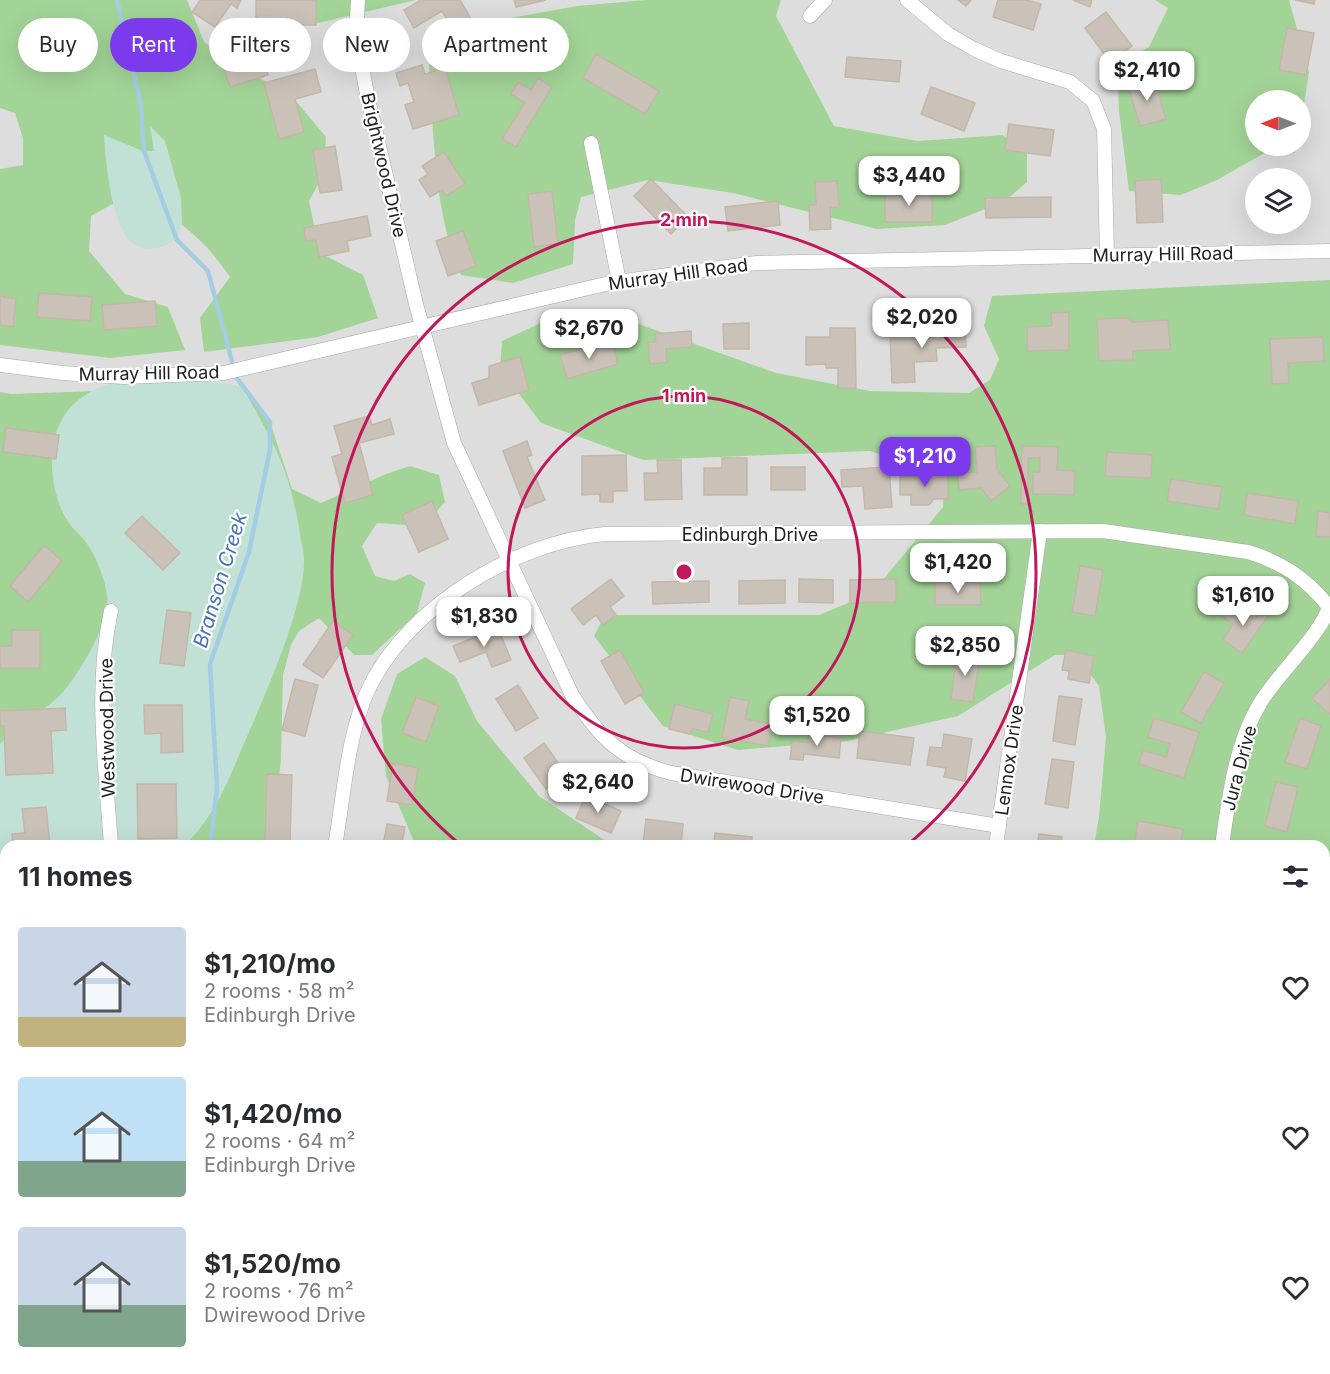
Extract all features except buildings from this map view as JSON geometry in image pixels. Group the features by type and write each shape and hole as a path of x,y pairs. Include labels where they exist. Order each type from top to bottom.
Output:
{"street":[{"name":"Brightwood Drive","path":"358,0 356,36 368,99 423,328"},
{"path":"810,16 825,0"},
{"path":"907,0 948,34 974,49 1001,61 1070,82 1093,101 1104,129 1107,255"},
{"path":"591,143 619,281"},
{"name":"Murray Hill Road","path":"0,365 63,374 124,377 224,373 619,281 686,271 796,260 1330,251"},
{"name":"Dwirewood Drive","path":"423,328 454,443 572,695 608,743 633,760 670,773 999,826"},
{"name":"Lennox Drive","path":"997,840 1040,531"},
{"name":"Edinburgh Drive","path":"336,840 352,738 360,709 372,681 395,648 415,626 470,582 509,561 555,542 604,534 1103,531 1248,552 1276,561 1294,571 1329,607"},
{"name":"Jura Drive","path":"1223,840 1230,792 1245,735 1253,717 1280,675 1325,621 1329,607"},
{"name":"Westwood Drive","path":"111,611 104,661 102,701 111,840"}],"shaded area":[{"path":"0,0 1330,0 1330,840 0,840"},
{"path":"150,126 165,141 181,198 182,222 177,240 147,249 137,246 128,239 121,227 112,195 104,135 143,151 154,151"},
{"path":"152,373 242,386 278,454 295,506 304,559 302,583 291,626 229,778 206,821 190,840 0,840 0,744 13,731 49,705 71,682 94,643 107,609 105,582 98,564 85,541 67,520 55,491 52,459 58,427 66,413 84,396 132,377"}],"green space":[{"path":"0,0 187,0 194,18 110,18 110,72 197,72 197,25 204,42 209,46 209,72 247,72 290,94 326,137 324,174 309,201 320,253 363,275 378,318 318,337 204,352 200,318 230,277 208,249 186,228 132,193 91,216 89,251 125,294 168,307 185,350 110,358 0,345 0,169 23,165 23,138 15,113 0,108"},
{"path":"270,0 416,0 339,18 323,18 323,22 318,23"},
{"path":"646,0 781,0 776,16 834,126 918,141 1003,135 1027,154 1027,182 1005,201 945,225 877,229 733,193 648,180 581,197 575,221 573,264 513,283 461,275 452,250 440,198 430,72 569,72 569,18 511,18 577,6"},
{"path":"1155,0 1289,0 1309,72 1306,90 1245,90 1245,156 1259,156 1217,180 1181,195 1129,191 1119,111 1117,66 1149,47 1168,8"},
{"path":"1330,280 1330,840 1095,840 1106,737 1099,686 1076,655 1055,655 958,716 847,741 738,750 663,726 594,636 605,615 819,615 872,593 943,507 945,477 870,451 643,460 541,423 500,369 502,341 562,313 633,322 776,373 870,391 969,393 990,380 999,359 984,326 992,296"},
{"path":"242,386 270,422 292,489 321,503 386,474 410,466 439,475 445,502 424,526 377,523 362,546 375,576 394,581 410,574 425,583 417,613 372,655 354,655 319,618 299,631 291,645 283,675 281,759 272,840 0,840 0,392 11,394"},
{"path":"425,657 455,676 477,721 539,796 604,840 413,840 386,776 381,719 397,674"}],"waterway":[{"name":"Branson Creek","path":"117,0 141,105 144,151 177,240 208,271 236,377 270,422 270,450 249,552 210,664 217,788 211,840"}]}
